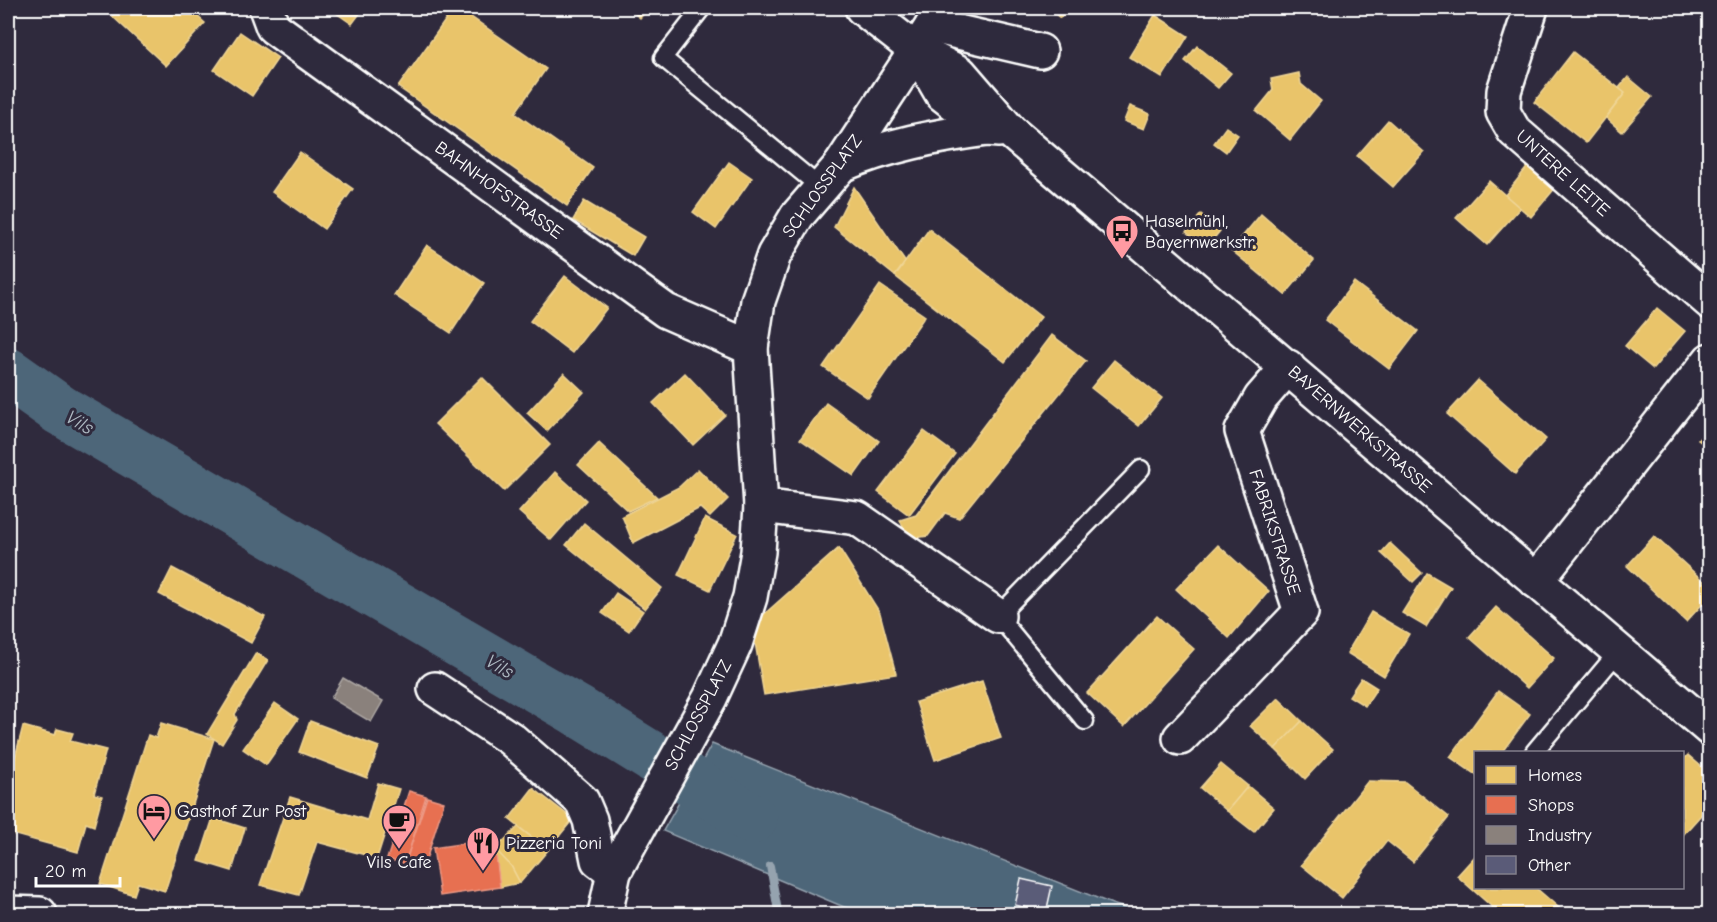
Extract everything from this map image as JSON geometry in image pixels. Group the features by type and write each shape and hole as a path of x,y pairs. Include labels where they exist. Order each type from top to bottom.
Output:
{"street":[{"name":"BAHNHOFSTRASSE","path":"244,8 270,17 666,311 751,348"},
{"path":"862,8 931,28 1040,51"},
{"name":"UNTERE LEITE","path":"1531,8 1504,91 1503,112 1514,131 1710,302"},
{"name":"SCHLOSSPLATZ","path":"605,915 620,859 710,698 735,644 750,597 758,552 761,506 751,348 758,301 774,255 797,216 831,177 931,28"},
{"name":"BAYERNWERKSTRASSE","path":"931,28 998,130 1288,366 1710,729"},
{"path":"831,177 869,153 929,137 998,130"},
{"path":"1536,581 1710,360"},
{"name":"FABRIKSTRASSE","path":"1180,738 1301,612 1242,430 1261,398 1288,366"},
{"path":"761,506 857,518 998,616"},
{"path":"435,689 511,739 582,801 590,820 598,860 620,859"},
{"path":"8,913 40,915"}],"lane":[{"path":"702,8 663,58 831,177"},
{"path":"1085,721 998,616 1141,469"},
{"path":"1536,751 1618,652"}],"water":[{"path":"712,744 1112,904 1143,914 870,914 844,907 663,831"}],"building: Homes":[{"path":"120,8 188,8 205,23 166,66 112,16"},
{"path":"329,8 364,8 352,24"},
{"path":"454,8 458,8 546,69 515,113 593,168 567,206 398,87"},
{"path":"628,8 649,8 640,18"},
{"path":"1048,8 1069,8 1060,18"},
{"path":"1155,15 1188,36 1162,78 1129,57"},
{"path":"240,32 278,58 252,96 214,70"},
{"path":"1197,46 1231,73 1218,88 1185,61"},
{"path":"1573,52 1625,93 1586,143 1534,102"},
{"path":"1299,73 1301,84 1321,101 1290,140 1256,111 1273,90 1271,79"},
{"path":"1628,77 1652,97 1622,132 1606,118 1625,93 1619,88"},
{"path":"1130,106 1150,114 1144,129 1124,121"},
{"path":"1388,120 1424,152 1393,187 1357,156"},
{"path":"1226,127 1238,135 1226,152 1214,143"},
{"path":"300,152 353,189 324,229 272,192"},
{"path":"729,162 752,178 716,229 693,212"},
{"path":"1529,165 1556,187 1531,217 1505,195"},
{"path":"1489,181 1520,208 1487,245 1456,218"},
{"path":"854,187 906,263 895,276 834,227"},
{"path":"584,201 644,237 633,256 573,220"},
{"path":"1201,214 1220,231 1206,248 1186,232"},
{"path":"1261,214 1314,260 1285,295 1231,250"},
{"path":"929,229 1041,317 1005,362 895,276"},
{"path":"427,245 484,283 451,333 394,295"},
{"path":"565,276 607,308 572,353 530,321"},
{"path":"1354,282 1418,331 1389,369 1325,320"},
{"path":"880,285 925,316 868,398 823,367"},
{"path":"1657,308 1685,331 1653,369 1625,346"},
{"path":"1052,335 1086,361 959,518 945,513 928,536 908,539 900,520 916,515"},
{"path":"1114,360 1162,398 1139,426 1091,388"},
{"path":"564,373 584,392 547,431 527,413"},
{"path":"685,373 725,415 693,445 653,403"},
{"path":"482,377 550,445 504,491 435,424"},
{"path":"1478,380 1546,439 1515,474 1447,414"},
{"path":"826,403 879,441 854,476 800,439"},
{"path":"1710,426 1710,449 1698,440"},
{"path":"924,431 955,454 909,515 878,492"},
{"path":"599,443 657,497 628,511 578,465"},
{"path":"698,469 728,499 710,517 700,508 633,543 622,516 679,487"},
{"path":"555,472 586,500 551,540 519,512"},
{"path":"705,518 737,534 710,590 678,575"},
{"path":"584,523 662,588 645,609 566,545"},
{"path":"1654,536 1710,587 1710,596 1686,622 1627,566"},
{"path":"1390,543 1422,573 1413,582 1381,553"},
{"path":"1218,545 1269,591 1229,638 1176,589"},
{"path":"839,548 880,613 896,674 764,695 752,625"},
{"path":"172,568 265,617 251,643 159,594"},
{"path":"1427,573 1451,587 1426,627 1402,613"},
{"path":"616,593 643,611 629,631 602,613"},
{"path":"1496,607 1554,658 1527,688 1469,637"},
{"path":"1371,612 1409,634 1384,676 1347,653"},
{"path":"1157,616 1194,649 1124,727 1087,693"},
{"path":"256,653 268,660 235,714 237,720 222,744 207,734"},
{"path":"1361,678 1377,688 1365,706 1349,696"},
{"path":"982,681 1001,738 935,760 916,702"},
{"path":"1498,691 1530,714 1503,751 1474,751 1474,774 1450,757"},
{"path":"1278,698 1302,721 1275,749 1250,726"},
{"path":"275,703 298,719 266,765 243,749"},
{"path":"310,721 379,747 367,778 299,752"},
{"path":"1302,721 1333,749 1305,779 1275,749"},
{"path":"161,723 214,739 165,891 138,883 134,895 100,884 148,735 156,738"},
{"path":"23,726 55,735 57,729 73,733 70,741 106,750 94,794 102,796 94,826 86,823 78,852 8,833 8,776 10,777"},
{"path":"1688,755 1710,774 1710,805 1684,834 1684,759"},
{"path":"1221,764 1248,786 1227,811 1200,788"},
{"path":"1368,781 1405,782 1449,817 1413,862 1387,841 1342,898 1301,865"},
{"path":"378,783 399,789 377,858 317,842 299,895 260,885 290,797 367,820"},
{"path":"1248,786 1274,808 1254,832 1227,811"},
{"path":"533,788 573,819 548,850 509,819"},
{"path":"213,818 245,828 232,871 199,861"},
{"path":"518,827 548,850 520,883 511,866 495,849"},
{"path":"495,849 511,866 520,883 500,887"},
{"path":"1474,857 1474,889 1537,889 1566,914 1500,914 1457,876"}],"building: Shops":[{"path":"409,791 426,796 405,864 387,859"},
{"path":"427,797 444,802 423,870 405,864"},
{"path":"494,839 500,887 440,896 433,848"}],"building: Industry":[{"path":"343,678 383,701 371,722 331,698"}],"building: Other":[{"path":"1021,879 1052,886 1046,913 1015,905"}],"waterway":[{"name":"Vils","path":"8,373 60,410 576,710 752,819"},
{"path":"770,866 778,911 781,914"}],"place":[{"name":"Haselmühl, Bayernwerkstr.","path":"1122,260"},
{"name":"Gasthof Zur Post","path":"154,840"},
{"name":"Vils Cafe","path":"399,850"},
{"name":"Pizzeria Toni","path":"483,872"}]}
